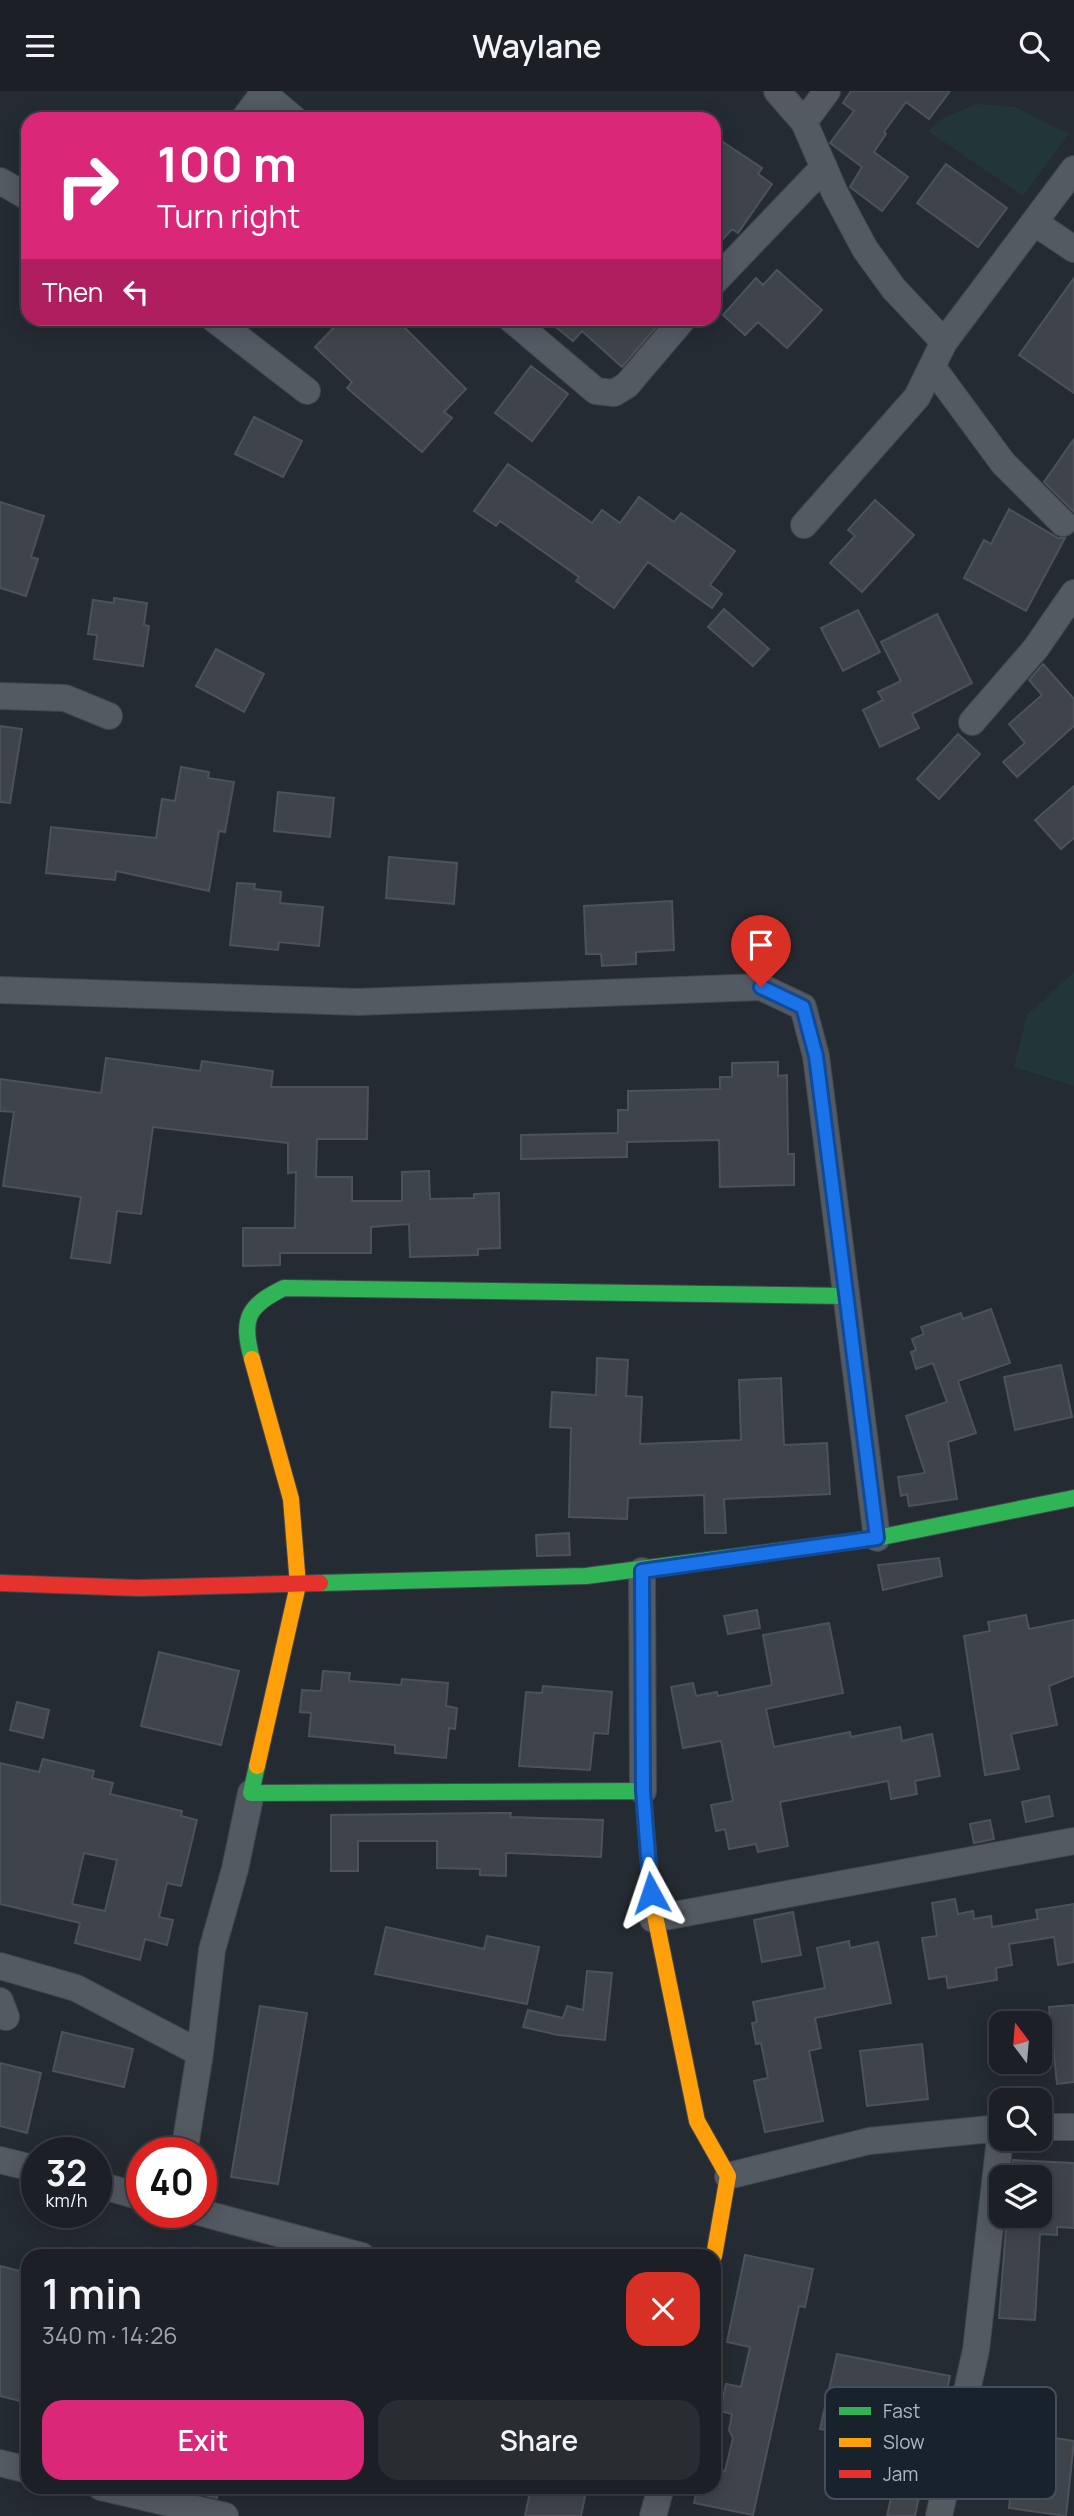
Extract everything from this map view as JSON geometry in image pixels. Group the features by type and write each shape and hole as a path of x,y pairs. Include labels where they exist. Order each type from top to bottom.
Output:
{"street":[{"path":"777,91 804,122 866,249 894,289 944,342"},
{"path":"804,122 827,91"},
{"path":"249,112 263,92 286,112"},
{"path":"721,275 824,167"},
{"path":"804,525 916,397 944,342 1074,169"},
{"path":"0,181 21,193"},
{"path":"1035,223 1074,249"},
{"path":"223,326 307,391"},
{"path":"519,326 596,391 614,393 627,385 677,326"},
{"path":"933,367 1003,463 1063,523"},
{"path":"972,722 1036,648 1074,593"},
{"path":"0,696 65,698 109,716"},
{"path":"0,990 358,1002 761,987 803,1007 816,1056 877,1538"},
{"path":"187,2137 212,1950 235,1869 298,1585 291,1499 247,1340 246,1321 256,1301 284,1288 846,1296"},
{"path":"0,1583 138,1588 586,1576 642,1571 877,1538 1074,1497"},
{"path":"642,1571 643,1791 653,1919 697,2121 727,2176 715,2249"},
{"path":"251,1793 643,1791"},
{"path":"653,1919 1074,1841"},
{"path":"0,1966 76,1988 200,2053"},
{"path":"1052,2127 1074,2127"},
{"path":"727,2176 869,2141 989,2130"},
{"path":"968,2387 976,2350 999,2151"},
{"path":"0,2160 21,2165"},
{"path":"217,2217 336,2249"},
{"path":"0,2463 21,2468"},
{"path":"131,2494 225,2516"},
{"path":"653,2516 659,2494"}],"green space":[{"path":"976,104 1016,107 1069,134 1023,196 928,131 942,119"},
{"path":"1074,972 1074,1086 1014,1067 1027,1015"}],"building":[{"path":"851,91 950,91 929,119 906,102 884,132 886,134 874,152 908,177 882,211 850,187 862,167 830,143 854,111 843,103"},
{"path":"723,142 762,168 758,174 772,184 738,233 732,229 721,241"},
{"path":"946,164 1007,208 978,247 917,203"},
{"path":"777,270 822,310 787,348 758,322 745,335 723,315 756,278 763,285"},
{"path":"1074,278 1074,393 1019,355"},
{"path":"335,326 403,326 466,389 444,412 452,418 422,452 347,388 352,382 315,347"},
{"path":"657,326 622,367 582,331 573,341 557,328"},
{"path":"531,366 568,394 532,441 495,413"},
{"path":"254,417 302,441 283,477 235,454"},
{"path":"1074,439 1074,512 1044,482"},
{"path":"508,464 592,523 602,510 620,523 639,497 674,522 681,513 735,551 710,585 722,594 712,608 648,562 614,608 576,581 579,577 500,521 496,526 474,511"},
{"path":"875,500 914,535 862,592 830,563 855,536 848,530"},
{"path":"0,502 44,516 31,557 38,559 26,596 0,588"},
{"path":"1009,509 1058,538 1065,538 1026,611 964,578 984,540 991,544"},
{"path":"114,598 147,603 144,625 149,626 143,666 94,659 97,635 88,634 93,600 114,603"},
{"path":"724,609 769,649 753,666 708,627"},
{"path":"858,610 880,652 843,671 821,628"},
{"path":"937,614 972,683 912,714 919,728 880,747 863,710 883,700 878,692 901,681 881,642"},
{"path":"216,649 264,674 244,712 196,686"},
{"path":"1043,664 1074,699 1074,726 1017,777 1003,762 1025,743 1009,724 1042,695 1029,680"},
{"path":"0,726 22,729 10,803 0,802"},
{"path":"958,734 980,754 939,799 917,779"},
{"path":"181,767 209,772 208,778 234,782 225,832 219,831 209,891 116,871 115,880 46,873 51,827 156,838 162,799 175,801"},
{"path":"1074,786 1074,838 1061,849 1035,820"},
{"path":"278,792 334,798 330,837 274,831"},
{"path":"389,857 457,863 454,904 386,898"},
{"path":"237,883 255,884 254,889 281,892 280,903 323,907 319,946 279,942 278,950 230,945"},
{"path":"672,901 674,950 636,952 636,964 602,966 601,954 586,954 584,906"},
{"path":"106,1058 200,1071 202,1061 273,1071 271,1087 368,1087 367,1139 317,1139 316,1177 352,1177 352,1201 402,1201 402,1172 429,1171 430,1199 474,1198 474,1194 499,1193 500,1248 478,1249 478,1255 410,1257 409,1224 371,1227 371,1253 280,1253 280,1265 243,1266 243,1228 295,1228 296,1172 288,1173 288,1143 153,1127 141,1214 117,1211 110,1263 71,1258 81,1197 3,1186 14,1112 0,1111 0,1079 101,1093"},
{"path":"778,1062 778,1076 787,1075 788,1154 794,1154 794,1185 720,1187 719,1140 627,1142 627,1157 521,1159 521,1135 618,1133 618,1110 628,1110 628,1091 720,1089 720,1077 732,1077 732,1063"},
{"path":"991,1309 1010,1363 958,1381 976,1433 948,1442 957,1499 909,1506 907,1494 901,1496 898,1477 925,1473 906,1416 947,1402 933,1363 916,1369 911,1352 916,1350 912,1339 924,1334 921,1327 961,1313 963,1319"},
{"path":"597,1358 628,1360 626,1396 642,1397 640,1444 741,1440 739,1380 781,1378 784,1445 827,1443 830,1494 724,1499 726,1533 705,1533 704,1495 628,1498 627,1519 569,1517 571,1428 550,1427 552,1392 596,1395"},
{"path":"1061,1365 1072,1417 1015,1430 1004,1377"},
{"path":"569,1533 570,1555 537,1556 536,1535"},
{"path":"939,1558 942,1576 883,1590 878,1565"},
{"path":"757,1610 760,1628 728,1634 724,1616"},
{"path":"1026,1615 1029,1629 1074,1620 1074,1676 1049,1686 1057,1725 1011,1734 1019,1769 985,1775 964,1636 990,1631 988,1622"},
{"path":"829,1623 843,1693 766,1709 774,1747 850,1732 851,1737 900,1727 902,1741 932,1734 940,1776 915,1781 917,1794 891,1799 888,1781 780,1802 788,1846 758,1852 756,1844 729,1849 725,1829 716,1831 711,1805 733,1801 721,1741 683,1748 671,1687 693,1683 696,1696 717,1692 718,1696 772,1685 763,1635"},
{"path":"159,1652 239,1671 221,1745 141,1726"},
{"path":"323,1671 350,1673 349,1681 401,1685 402,1679 448,1683 446,1706 457,1708 455,1729 449,1728 446,1758 395,1753 395,1745 309,1736 311,1713 300,1712 302,1690 321,1691"},
{"path":"543,1686 612,1692 608,1734 594,1733 590,1770 519,1766 526,1692 542,1693"},
{"path":"17,1702 49,1710 43,1738 10,1730"},
{"path":"43,1759 94,1771 92,1778 113,1783 110,1794 182,1811 181,1816 197,1820 181,1886 167,1883 159,1917 173,1920 167,1945 145,1939 140,1960 75,1943 80,1923 0,1904 0,1763 39,1772","holes":["84,1853 117,1860 105,1911 72,1904"]},
{"path":"1049,1796 1053,1816 1026,1822 1022,1802"},
{"path":"511,1813 510,1817 603,1820 601,1857 506,1853 506,1876 480,1875 480,1869 437,1868 437,1841 358,1841 358,1871 331,1871 331,1815"},
{"path":"990,1820 994,1839 974,1843 970,1824"},
{"path":"955,1899 958,1914 973,1911 974,1919 991,1916 992,1927 1038,1919 1036,1910 1074,1904 1074,1962 1058,1965 1054,1937 1009,1944 1012,1965 996,1968 997,1980 948,1988 946,1976 929,1979 922,1938 937,1936 932,1903"},
{"path":"793,1912 801,1955 762,1962 754,1920"},
{"path":"386,1927 484,1949 487,1936 539,1947 527,2004 375,1974"},
{"path":"849,1941 850,1948 878,1942 891,2003 815,2018 821,2048 809,2051 823,2121 765,2132 754,2081 768,2078 761,2043 756,2044 752,2023 757,2022 753,2002 825,1988 817,1948"},
{"path":"587,1971 612,1973 605,2040 558,2035 523,2027 528,2010 563,2018 567,2006 583,2010"},
{"path":"1074,2005 1074,2082 1057,2084 1052,2011 1049,2007"},
{"path":"260,2006 307,2013 278,2184 231,2177"},
{"path":"62,2032 133,2049 124,2087 53,2071"},
{"path":"922,2044 928,2099 867,2106 860,2051"},
{"path":"0,2063 41,2073 27,2133 0,2126"},
{"path":"1013,2160 1074,2163 1074,2228 1057,2227 1057,2235 1040,2234 1035,2320 999,2318 1006,2228 1052,2228 1052,2165 1013,2165"},
{"path":"745,2255 813,2269 805,2307 799,2306 753,2515 694,2503 696,2494 721,2494 721,2470 725,2471 733,2438 729,2430 732,2414 721,2411 721,2406 726,2384 741,2387 750,2347 727,2342"},
{"path":"0,2266 21,2271 21,2401 0,2396"},
{"path":"837,2354 950,2376 948,2387 830,2387"},
{"path":"825,2407 825,2430 820,2429"},
{"path":"1056,2438 1074,2441 1066,2516 1009,2508 1010,2499 1056,2499"},
{"path":"200,2494 218,2494 217,2498"},
{"path":"530,2494 586,2494 581,2516 525,2516"},
{"path":"891,2499 918,2499 915,2516 887,2516"}],"traffic: fast":[{"path":"252,1359 247,1334 250,1315 262,1301 284,1288 846,1296"},
{"path":"320,1583 586,1576 877,1538 1074,1498"},
{"path":"257,1766 251,1793 643,1791 652,1901"}],"traffic: slow":[{"path":"252,1359 291,1499 298,1585 257,1766"},
{"path":"652,1901 697,2121 728,2176 715,2249"}],"traffic: jam":[{"path":"0,1583 138,1588 320,1583"}],"route":[{"path":"651,1893 643,1791 642,1571 877,1538 816,1056 803,1007 761,987"}]}
